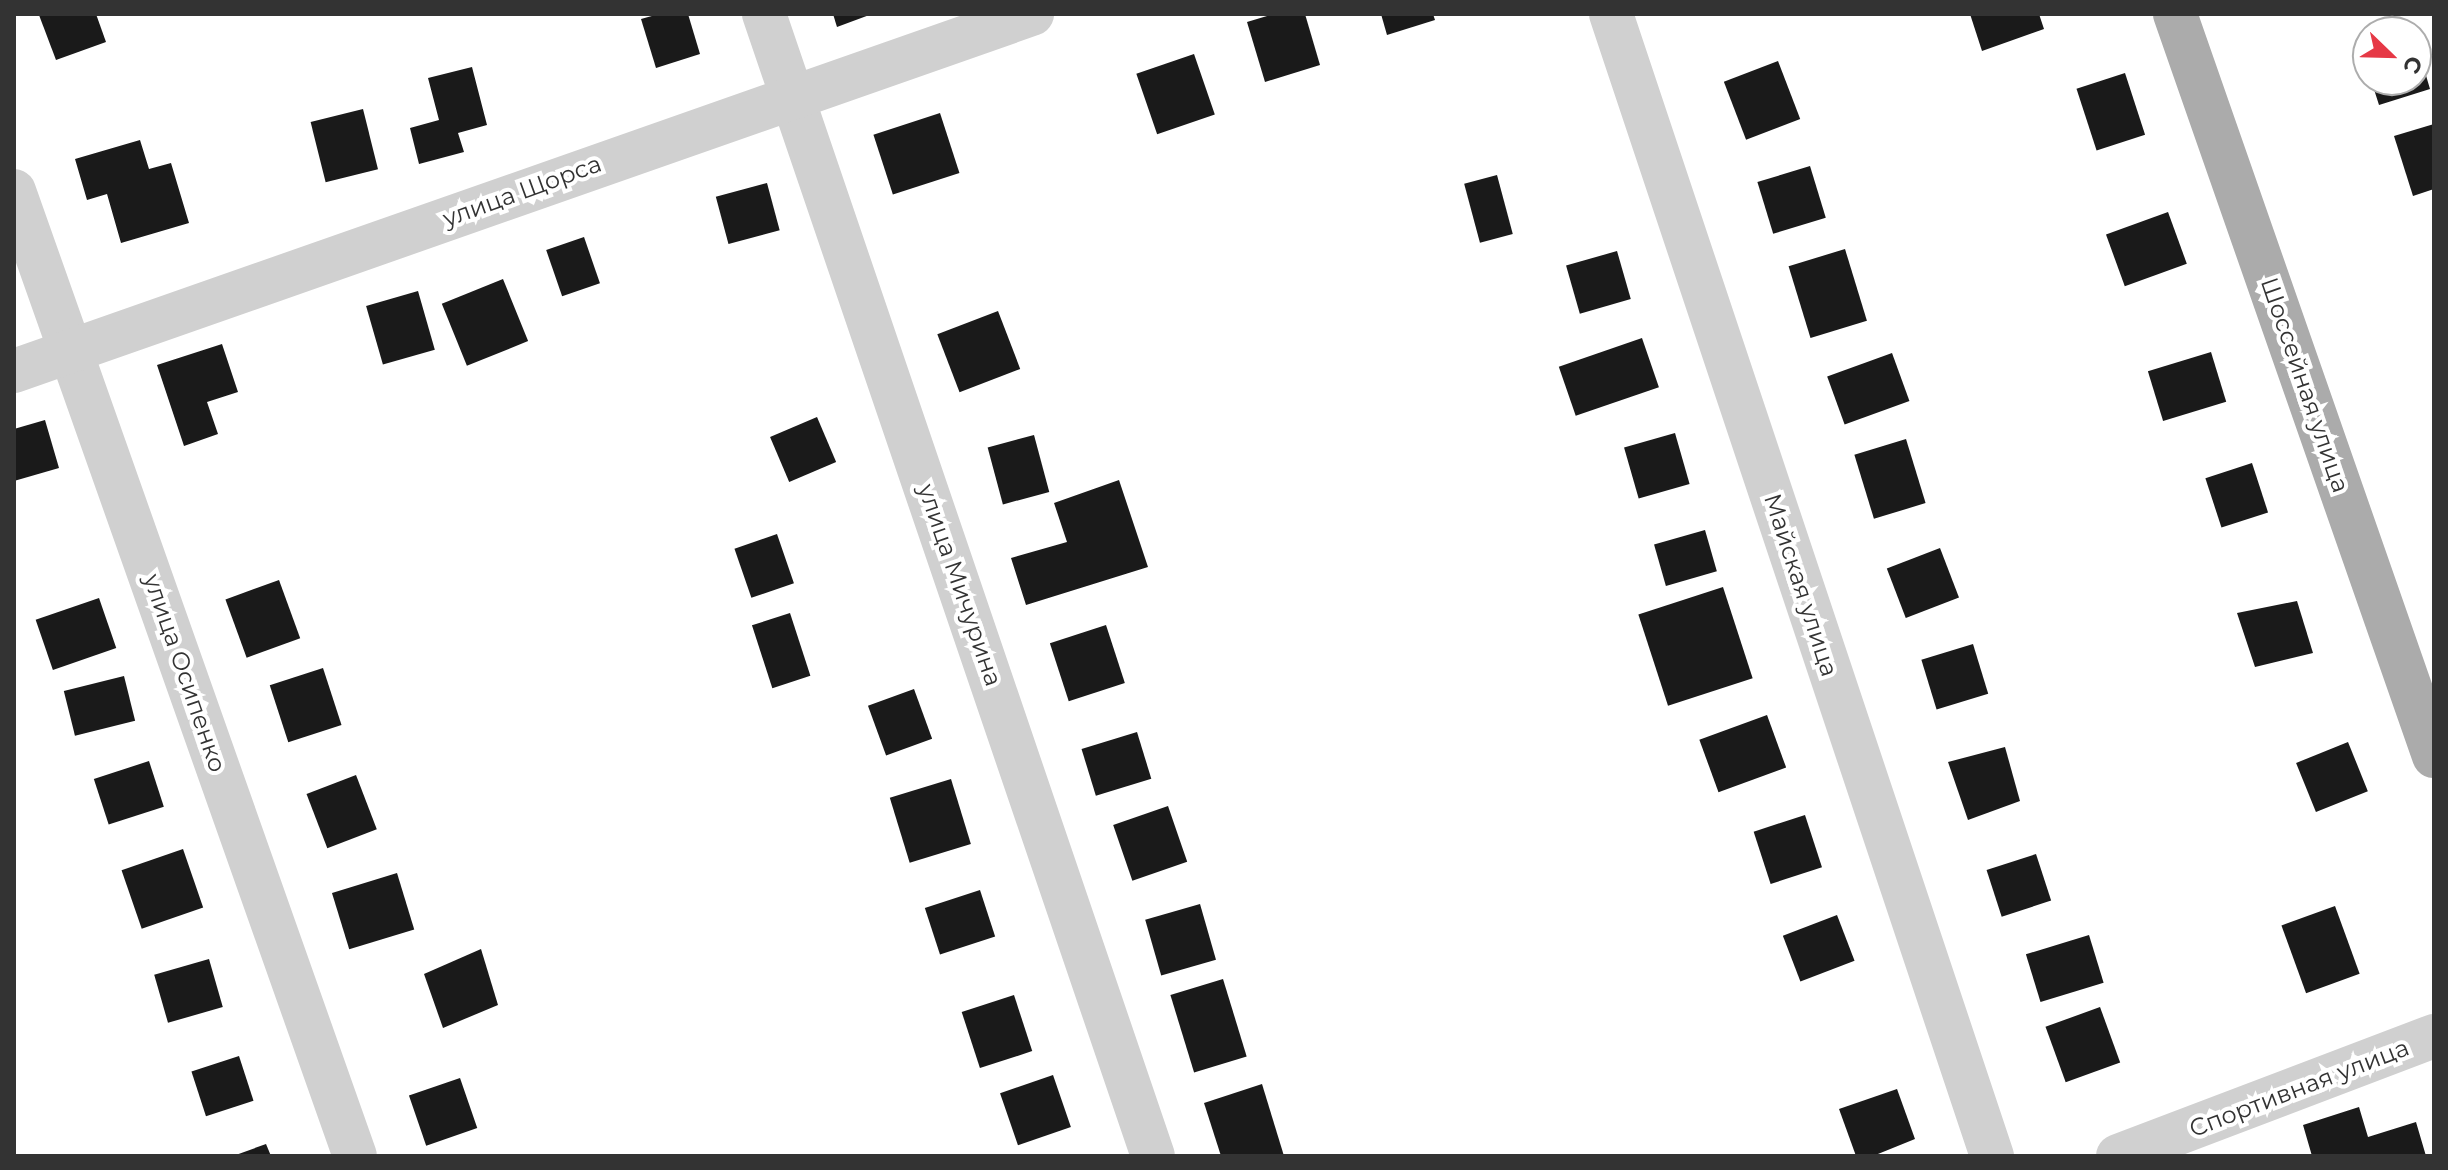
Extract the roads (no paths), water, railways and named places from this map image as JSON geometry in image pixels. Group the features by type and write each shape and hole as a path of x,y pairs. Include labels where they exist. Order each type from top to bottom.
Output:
{"main road":[{"name":"Шоссейная улица","path":"2175,14 2434,756"}],"street":[{"name":"улица Мичурина","path":"764,14 794,94 1153,1156"},
{"name":"улица Щорса","path":"14,371 794,94 1032,14"},
{"name":"Майская улица","path":"1611,14 1992,1156"},
{"name":"улица Осипенко","path":"14,191 355,1156"},
{"name":"Спортивная улица","path":"2118,1156 2434,1036"}]}
